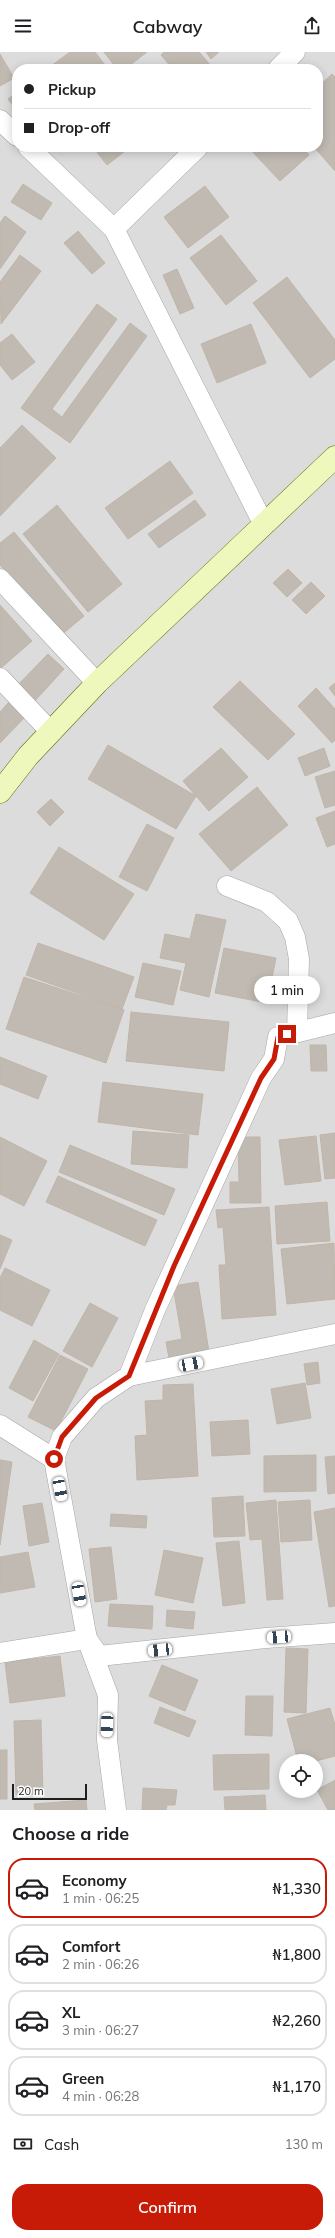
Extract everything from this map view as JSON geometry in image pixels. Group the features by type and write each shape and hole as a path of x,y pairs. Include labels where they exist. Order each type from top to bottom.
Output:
{"street":[{"path":"283,64 295,52"},
{"path":"0,120 12,131"},
{"path":"33,152 114,229 264,523"},
{"path":"114,229 193,152"},
{"path":"0,792 28,756 97,683 335,457"},
{"path":"0,579 97,683"},
{"path":"0,678 51,732"},
{"path":"227,886 267,902 288,921 295,937 299,959 297,1032"},
{"path":"129,1376 154,1310 193,1223 261,1078 274,1059 278,1037 335,1023"},
{"path":"116,1810 107,1740 108,1695 87,1639 54,1459 62,1437 96,1398 129,1376 335,1334"},
{"path":"0,1425 54,1459"},
{"path":"87,1639 99,1656 266,1638 335,1633"},
{"path":"0,1653 87,1639"}],"shaded area":[{"path":"0,52 335,52 335,1810 0,1810"}],"building":[{"path":"70,52 95,52 104,64 54,64"},
{"path":"104,52 147,52 131,64 113,64"},
{"path":"164,52 199,52 209,64 169,64 161,55"},
{"path":"206,52 219,52 211,59"},
{"path":"0,54 12,75 12,79 0,86"},
{"path":"332,74 335,77 335,171 318,152 323,152 323,82"},
{"path":"12,96 12,104 8,99"},
{"path":"97,152 124,152 107,165"},
{"path":"253,152 306,152 309,155 280,181"},
{"path":"23,184 52,203 41,220 11,202"},
{"path":"205,186 229,217 188,248 164,217"},
{"path":"5,216 26,232 0,269 0,223"},
{"path":"78,231 105,263 92,274 64,243"},
{"path":"221,235 257,281 226,305 190,258"},
{"path":"20,255 41,271 1,324 0,282"},
{"path":"177,269 194,308 180,314 163,275"},
{"path":"287,277 335,340 335,359 310,378 253,303"},
{"path":"97,304 117,319 52,409 62,417 130,323 147,336 70,443 21,408"},
{"path":"251,324 266,363 217,383 201,344"},
{"path":"12,334 35,362 12,380 0,365 0,343"},
{"path":"22,425 56,458 0,516 0,448"},
{"path":"170,461 193,493 128,539 105,508"},
{"path":"195,500 206,515 159,548 148,534"},
{"path":"57,505 122,584 88,612 23,534"},
{"path":"14,532 84,616 60,636 0,565 0,543"},
{"path":"288,569 302,583 287,597 273,583"},
{"path":"311,582 325,596 306,614 292,600"},
{"path":"0,605 32,641 1,668 0,667"},
{"path":"48,654 64,669 31,705 14,689"},
{"path":"240,681 295,734 268,760 213,707"},
{"path":"335,683 335,696 329,688"},
{"path":"316,688 335,709 335,740 332,743 298,706"},
{"path":"9,702 25,717 0,743 0,712"},
{"path":"108,745 196,796 176,829 88,779"},
{"path":"221,748 248,777 209,811 183,781"},
{"path":"324,748 330,766 305,776 298,758"},
{"path":"335,771 335,805 325,808 315,777"},
{"path":"257,787 288,825 231,871 199,834"},
{"path":"51,799 64,812 50,826 37,812"},
{"path":"335,811 335,844 327,847 316,818"},
{"path":"147,824 174,838 147,891 119,877"},
{"path":"59,847 134,894 104,940 30,893"},
{"path":"196,914 226,920 209,997 180,990 186,963 160,958 165,934 190,939"},
{"path":"38,943 134,977 122,1009 26,975"},
{"path":"224,948 276,958 267,1003 215,993"},
{"path":"143,963 181,971 173,1005 135,997"},
{"path":"24,977 124,1010 106,1063 6,1029"},
{"path":"131,1012 229,1022 224,1071 126,1061"},
{"path":"310,1045 326,1045 327,1071 311,1071"},
{"path":"0,1057 47,1076 38,1099 0,1084"},
{"path":"103,1082 203,1094 198,1135 98,1122"},
{"path":"133,1131 189,1135 187,1168 131,1164"},
{"path":"335,1133 335,1178 325,1179 320,1135"},
{"path":"316,1136 321,1181 285,1185 279,1140"},
{"path":"0,1137 47,1161 24,1206 0,1194"},
{"path":"238,1137 260,1137 261,1203 230,1203 230,1182 239,1182"},
{"path":"70,1145 175,1189 164,1215 59,1172"},
{"path":"58,1176 157,1220 145,1246 46,1202"},
{"path":"327,1202 330,1241 277,1244 275,1206"},
{"path":"269,1207 276,1315 222,1319 219,1265 226,1265 223,1227 218,1228 216,1210"},
{"path":"0,1235 12,1240 0,1269"},
{"path":"334,1243 335,1299 287,1304 281,1249"},
{"path":"5,1268 50,1290 32,1326 0,1310 0,1278"},
{"path":"198,1282 209,1352 169,1358 166,1342 182,1339 173,1286"},
{"path":"90,1303 118,1318 92,1367 63,1351"},
{"path":"34,1340 59,1354 33,1401 9,1388"},
{"path":"60,1355 88,1369 56,1431 28,1417"},
{"path":"318,1362 320,1383 307,1385 304,1364"},
{"path":"305,1383 311,1418 277,1424 271,1389"},
{"path":"193,1384 198,1476 137,1480 135,1436 147,1435 145,1401 163,1400 163,1385"},
{"path":"248,1420 250,1454 212,1456 210,1422"},
{"path":"316,1455 316,1491 264,1492 264,1456"},
{"path":"335,1456 335,1493 328,1494 325,1457"},
{"path":"0,1460 12,1462 0,1545"},
{"path":"243,1496 245,1536 214,1537 212,1498"},
{"path":"276,1500 283,1599 267,1600 262,1539 250,1540 246,1503"},
{"path":"310,1500 312,1540 281,1542 278,1502"},
{"path":"42,1503 49,1542 29,1546 23,1506"},
{"path":"335,1508 335,1606 329,1607 314,1512"},
{"path":"111,1514 147,1516 146,1528 110,1526"},
{"path":"239,1541 245,1603 223,1606 216,1543"},
{"path":"111,1547 117,1599 95,1602 89,1549"},
{"path":"164,1550 203,1558 193,1603 155,1595"},
{"path":"28,1552 35,1587 0,1593 0,1557"},
{"path":"110,1604 153,1606 152,1629 108,1626"},
{"path":"167,1610 195,1612 193,1629 166,1626"},
{"path":"286,1648 308,1649 306,1713 284,1712"},
{"path":"60,1656 65,1696 10,1703 5,1662"},
{"path":"162,1665 198,1680 185,1711 149,1696"},
{"path":"246,1696 273,1696 272,1736 245,1735"},
{"path":"160,1707 196,1721 189,1737 154,1723"},
{"path":"330,1708 335,1725 335,1756 323,1759 323,1754 296,1754 287,1719"},
{"path":"41,1720 43,1794 16,1795 14,1721"},
{"path":"0,1750 7,1750 7,1799 0,1799"},
{"path":"269,1754 269,1789 214,1790 213,1755"},
{"path":"335,1780 335,1810 328,1810 321,1798 323,1798 323,1787"},
{"path":"143,1788 177,1790 175,1805 167,1805 166,1810 142,1810"},
{"path":"265,1795 266,1810 225,1810 224,1797"},
{"path":"86,1800 87,1810 35,1810 34,1804"}],"route":[{"path":"54,1459 62,1437 96,1398 129,1376 154,1310 193,1223 261,1078 274,1059 278,1037 287,1034"}]}
